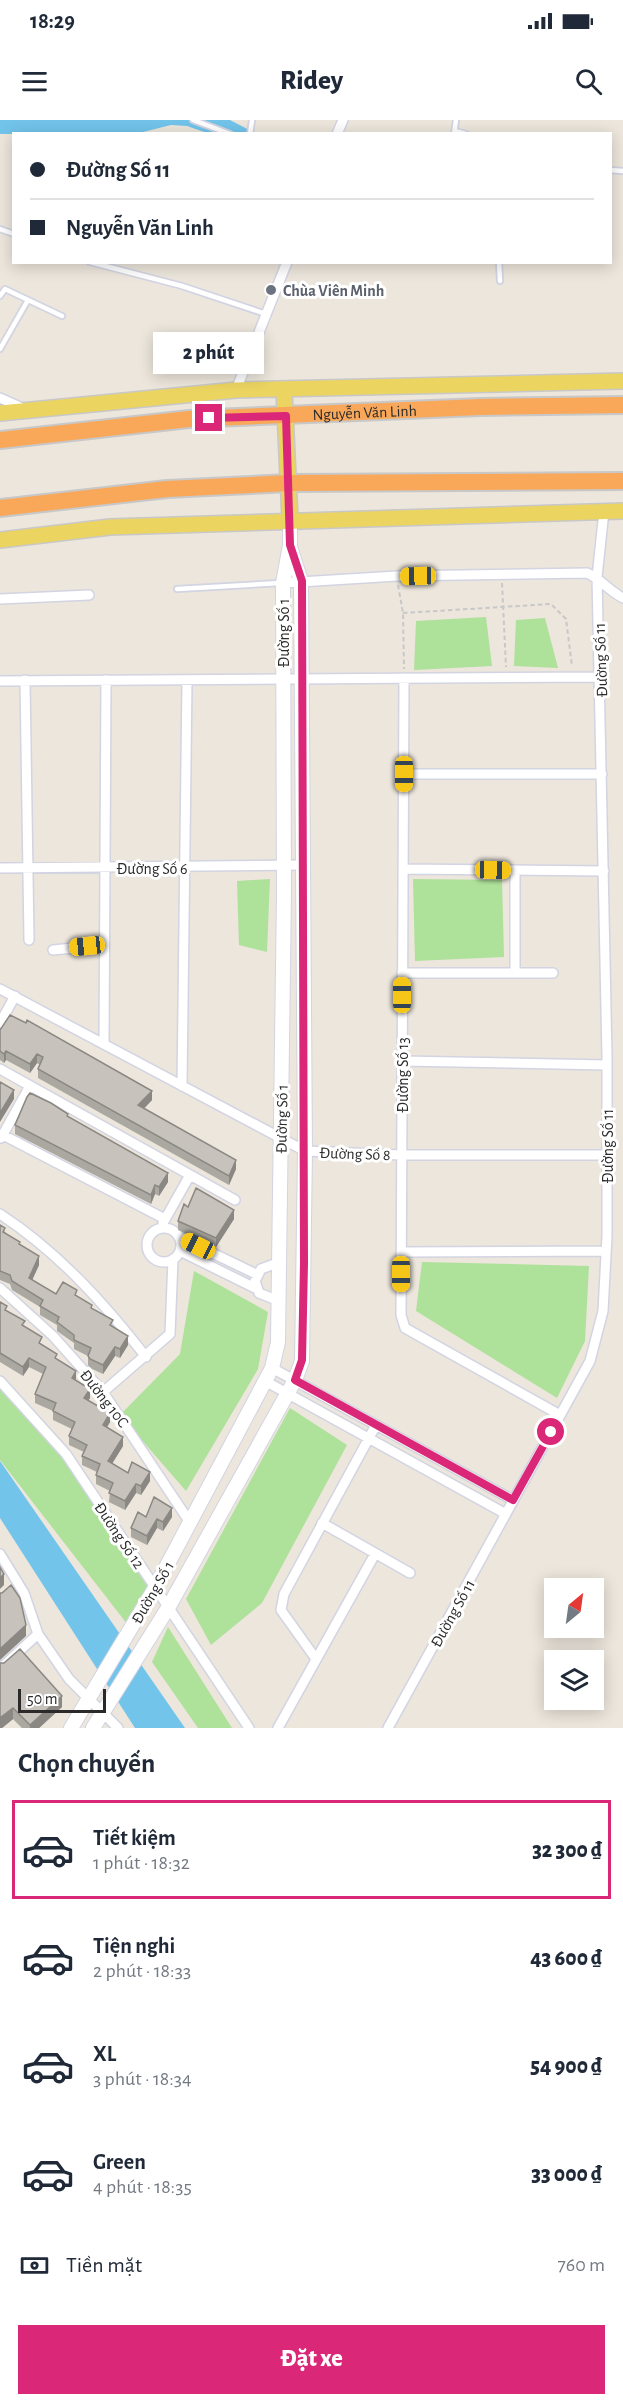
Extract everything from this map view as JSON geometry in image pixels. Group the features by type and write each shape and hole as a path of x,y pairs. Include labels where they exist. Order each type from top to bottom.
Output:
{"highway":[{"name":"Nguyễn Văn Linh","path":"0,440 189,419 480,407 623,405"},
{"path":"0,508 167,489 290,483 623,481"}],"main road":[{"name":"Nguyễn Văn Linh","path":"0,413 236,390 623,381"},
{"path":"284,390 290,520"},
{"path":"0,540 110,527 623,511"}],"street":[{"path":"236,390 268,315 286,264"},
{"path":"0,398 25,409"},
{"name":"Đường Số 11","path":"388,1728 590,1361 603,1311 606,1251 607,1065 603,774 597,577 604,511"},
{"path":"290,520 290,545"},
{"name":"Đường Số 1","path":"93,1728 168,1608 295,1380 302,1360 304,1151 302,581 290,545"},
{"name":"Đường Số 1","path":"71,1728 191,1524 272,1368 278,1342 284,865 283,583 290,545"},
{"path":"283,583 397,576 587,573 597,577 611,592 623,598"},
{"path":"0,599 89,595"},
{"path":"0,681 601,677"},
{"name":"Đường Số 13","path":"404,678 400,1315 405,1328 560,1415"},
{"path":"25,680 29,940"},
{"path":"104,1043 106,680"},
{"path":"182,1086 187,680"},
{"path":"404,774 603,774"},
{"name":"Đường Số 6","path":"0,868 104,869 303,865"},
{"path":"403,869 604,871"},
{"path":"515,870 515,972"},
{"path":"53,950 104,945"},
{"path":"402,973 553,973"},
{"name":"Đường Số 8","path":"0,989 304,1151 401,1155 607,1155"},
{"path":"0,1023 15,996"},
{"path":"402,1061 607,1065"},
{"path":"0,1069 235,1200"},
{"path":"30,1086 1,1137 163,1223 179,1237 256,1274"},
{"path":"179,1237 180,1251 173,1259 161,1262 148,1251 150,1234 163,1223 190,1175"},
{"path":"0,1214 69,1269 108,1308 147,1358"},
{"path":"180,1251 279,1302"},
{"path":"401,1252 606,1251"},
{"path":"103,1392 147,1358 170,1334 173,1259"},
{"path":"255,1288 256,1274 266,1265 280,1262 304,1263"},
{"name":"Đường 10C","path":"0,1288 53,1336 103,1392 191,1524"},
{"path":"272,1368 513,1500"},
{"name":"Đường Số 12","path":"0,1381 66,1454 249,1728"},
{"path":"265,1381 506,1514"},
{"path":"316,1659 281,1610 284,1594 376,1425"},
{"path":"322,1523 410,1574"},
{"path":"0,1554 24,1593 38,1634 69,1679 92,1695 102,1714 118,1728"},
{"path":"278,1728 375,1554"},
{"path":"9,1590 17,1582"},
{"path":"0,1668 38,1634"}],"lane":[{"path":"193,120 225,132"},
{"path":"454,132 456,120"},
{"path":"98,264 182,286 268,315"},
{"path":"499,264 500,282"},
{"path":"0,297 5,289 62,316"},
{"path":"0,349 28,300"},
{"path":"177,589 283,583"}],"path":[{"path":"501,574 506,678"},
{"path":"397,576 403,613 404,678"},
{"path":"403,613 551,604 567,619 573,678"}],"green space":[{"path":"486,617 492,666 414,670 416,621"},
{"path":"545,618 558,668 514,666 516,620"},
{"path":"270,879 267,952 239,945 237,881"},
{"path":"413,879 502,880 504,957 415,961"},
{"path":"422,1262 589,1266 585,1341 557,1398 416,1311"},
{"path":"194,1271 268,1312 258,1369 186,1491 120,1415 180,1354"},
{"path":"0,1381 66,1454 155,1588 131,1629 0,1460"},
{"path":"290,1408 347,1445 262,1603 211,1645 186,1599"},
{"path":"168,1627 232,1728 198,1728 152,1662"}],"water":[{"path":"0,120 230,120 253,132 204,132 187,126 171,125 143,132 12,132 12,134 0,134"},
{"path":"0,1461 185,1728 135,1728 0,1518"}],"building":[{"path":"10,1015 26,1023 27,1020 152,1091 138,1105 236,1160 229,1176 38,1069 43,1057 37,1054 30,1064 6,1051 4,1054 0,1051 0,1030"},
{"path":"0,1082 14,1090 0,1113"},
{"path":"30,1093 51,1103 68,1114 67,1116 168,1173 159,1187 155,1185 151,1195 15,1125"},
{"path":"196,1188 234,1210 216,1238 178,1221 184,1204 188,1207"},
{"path":"0,1225 5,1228 3,1232 39,1256 29,1278 56,1294 63,1282 77,1290 75,1295 92,1305 91,1308 113,1320 110,1325 128,1336 120,1349 115,1347 103,1365 90,1359 88,1356 91,1348 74,1340 74,1335 57,1322 59,1317 40,1306 43,1300 12,1281 10,1275 0,1271"},
{"path":"0,1302 7,1306 5,1310 25,1321 22,1325 42,1337 39,1343 57,1354 55,1358 76,1371 72,1378 90,1389 84,1398 110,1413 103,1425 123,1437 108,1461 128,1473 132,1462 150,1472 141,1486 136,1484 125,1501 109,1493 113,1483 96,1475 100,1464 82,1456 87,1445 69,1436 75,1422 53,1411 56,1403 35,1394 46,1367 29,1358 23,1367 0,1353"},
{"path":"154,1497 172,1508 163,1522 157,1519 147,1536 131,1528 138,1512 146,1517"},
{"path":"11,1585 20,1598 26,1625 0,1649 0,1593"},
{"path":"20,1649 62,1696 30,1725 13,1708 0,1718 0,1663 4,1663"}],"place":[{"name":"Chùa Viên Minh","path":"271,290"}],"route":[{"path":"209,418 286,416 290,483 290,545 302,581 304,1263 302,1360 295,1380 513,1500 551,1432"}]}
